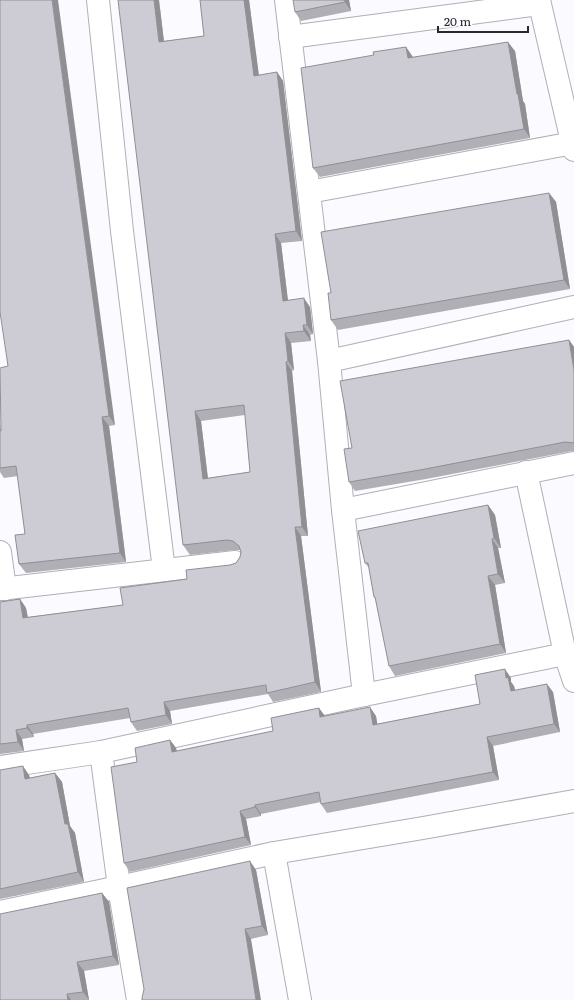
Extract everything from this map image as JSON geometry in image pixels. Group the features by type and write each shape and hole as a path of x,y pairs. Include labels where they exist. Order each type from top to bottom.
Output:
{"street":[{"path":"98,0 122,231 164,570"},
{"path":"286,0 329,362 343,510 364,695"},
{"path":"290,37 539,2 573,146 309,192"},
{"path":"329,362 574,307"},
{"path":"343,510 574,463"},
{"path":"526,472 565,654 574,681"},
{"path":"0,552 2,589 235,562"},
{"path":"0,767 101,752 364,695 565,654"},
{"path":"101,752 119,886 138,1000"},
{"path":"0,912 274,853 574,801"},
{"path":"274,853 300,1000"}],"building":[{"path":"0,0 52,0 109,416 102,417 120,553 19,564 15,535 25,534 16,466 0,468 0,368 8,366 0,312"},
{"path":"118,0 154,0 159,42 204,36 200,0 244,0 254,76 277,72 296,231 275,234 283,301 304,298 307,325 303,325 304,331 285,333 288,361 286,362 302,527 295,527 315,682 267,693 266,685 164,702 166,715 131,722 128,708 27,725 27,728 16,730 18,742 0,744 0,602 20,599 23,618 123,605 120,588 187,579 186,570 230,565 236,563 241,552 239,546 233,541 227,540 183,545","holes":["244,405 250,472 203,479 195,411"]},
{"path":"293,0 344,0 345,2 295,12"},
{"path":"508,42 524,129 313,168 301,68 374,55 373,52 406,47 408,58"},
{"path":"549,193 564,280 331,320 328,293 331,293 321,232"},
{"path":"569,340 574,370 574,443 565,442 349,482 344,449 352,448 340,381"},
{"path":"488,505 494,538 492,539 498,574 488,576 500,644 389,666 368,563 365,563 358,531"},
{"path":"505,669 506,678 508,677 511,691 547,684 554,724 487,737 493,772 321,804 319,792 255,805 255,807 240,811 245,837 124,863 111,767 137,762 135,748 170,740 172,752 273,731 271,718 319,708 320,717 370,707 373,725 480,704 475,675"},
{"path":"23,766 25,779 55,773 65,824 68,824 78,872 0,889 0,770"},
{"path":"250,861 262,926 245,929 256,1000 142,1000 144,989 127,888"},
{"path":"102,893 113,956 77,962 83,992 67,994 68,1000 0,1000 0,914"}]}
